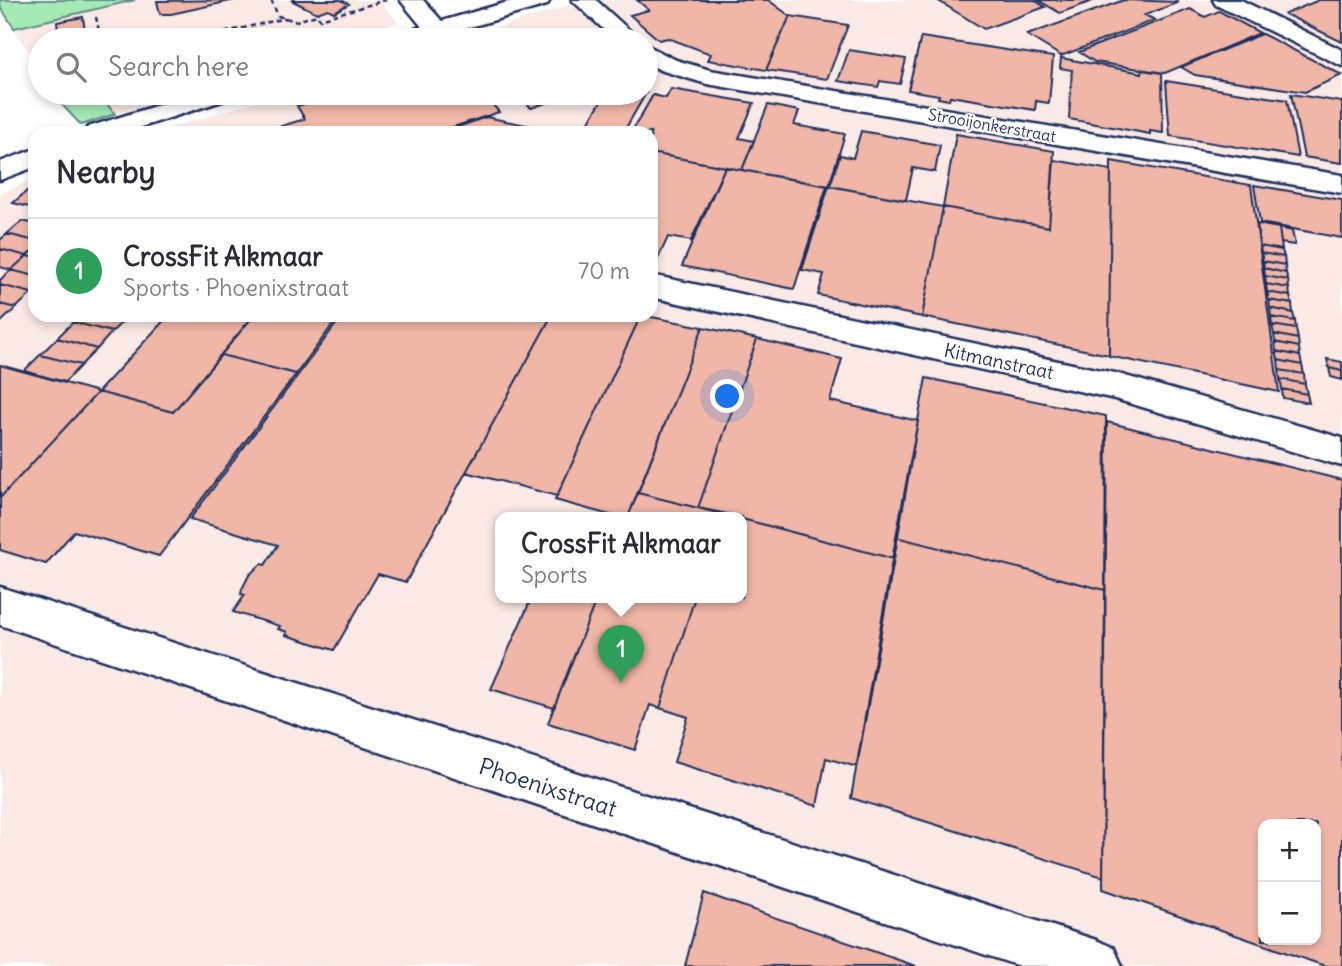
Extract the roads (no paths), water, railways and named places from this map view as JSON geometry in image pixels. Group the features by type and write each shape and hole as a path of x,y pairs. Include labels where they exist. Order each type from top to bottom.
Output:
{"street":[{"path":"411,0 435,28"},
{"path":"444,28 539,0"},
{"path":"583,0 614,28"},
{"path":"1224,0 1342,59"},
{"name":"Strooijonkerstraat","path":"658,59 668,65 707,77 1342,184"},
{"path":"119,126 184,105"},
{"path":"165,111 176,126"},
{"path":"0,145 18,164"},
{"name":"Kitmanstraat","path":"658,288 1115,386 1342,452"},
{"name":"Phoenixstraat","path":"0,606 1096,966"}],"place":[{"name":"CrossFit Alkmaar","path":"621,683"}]}
